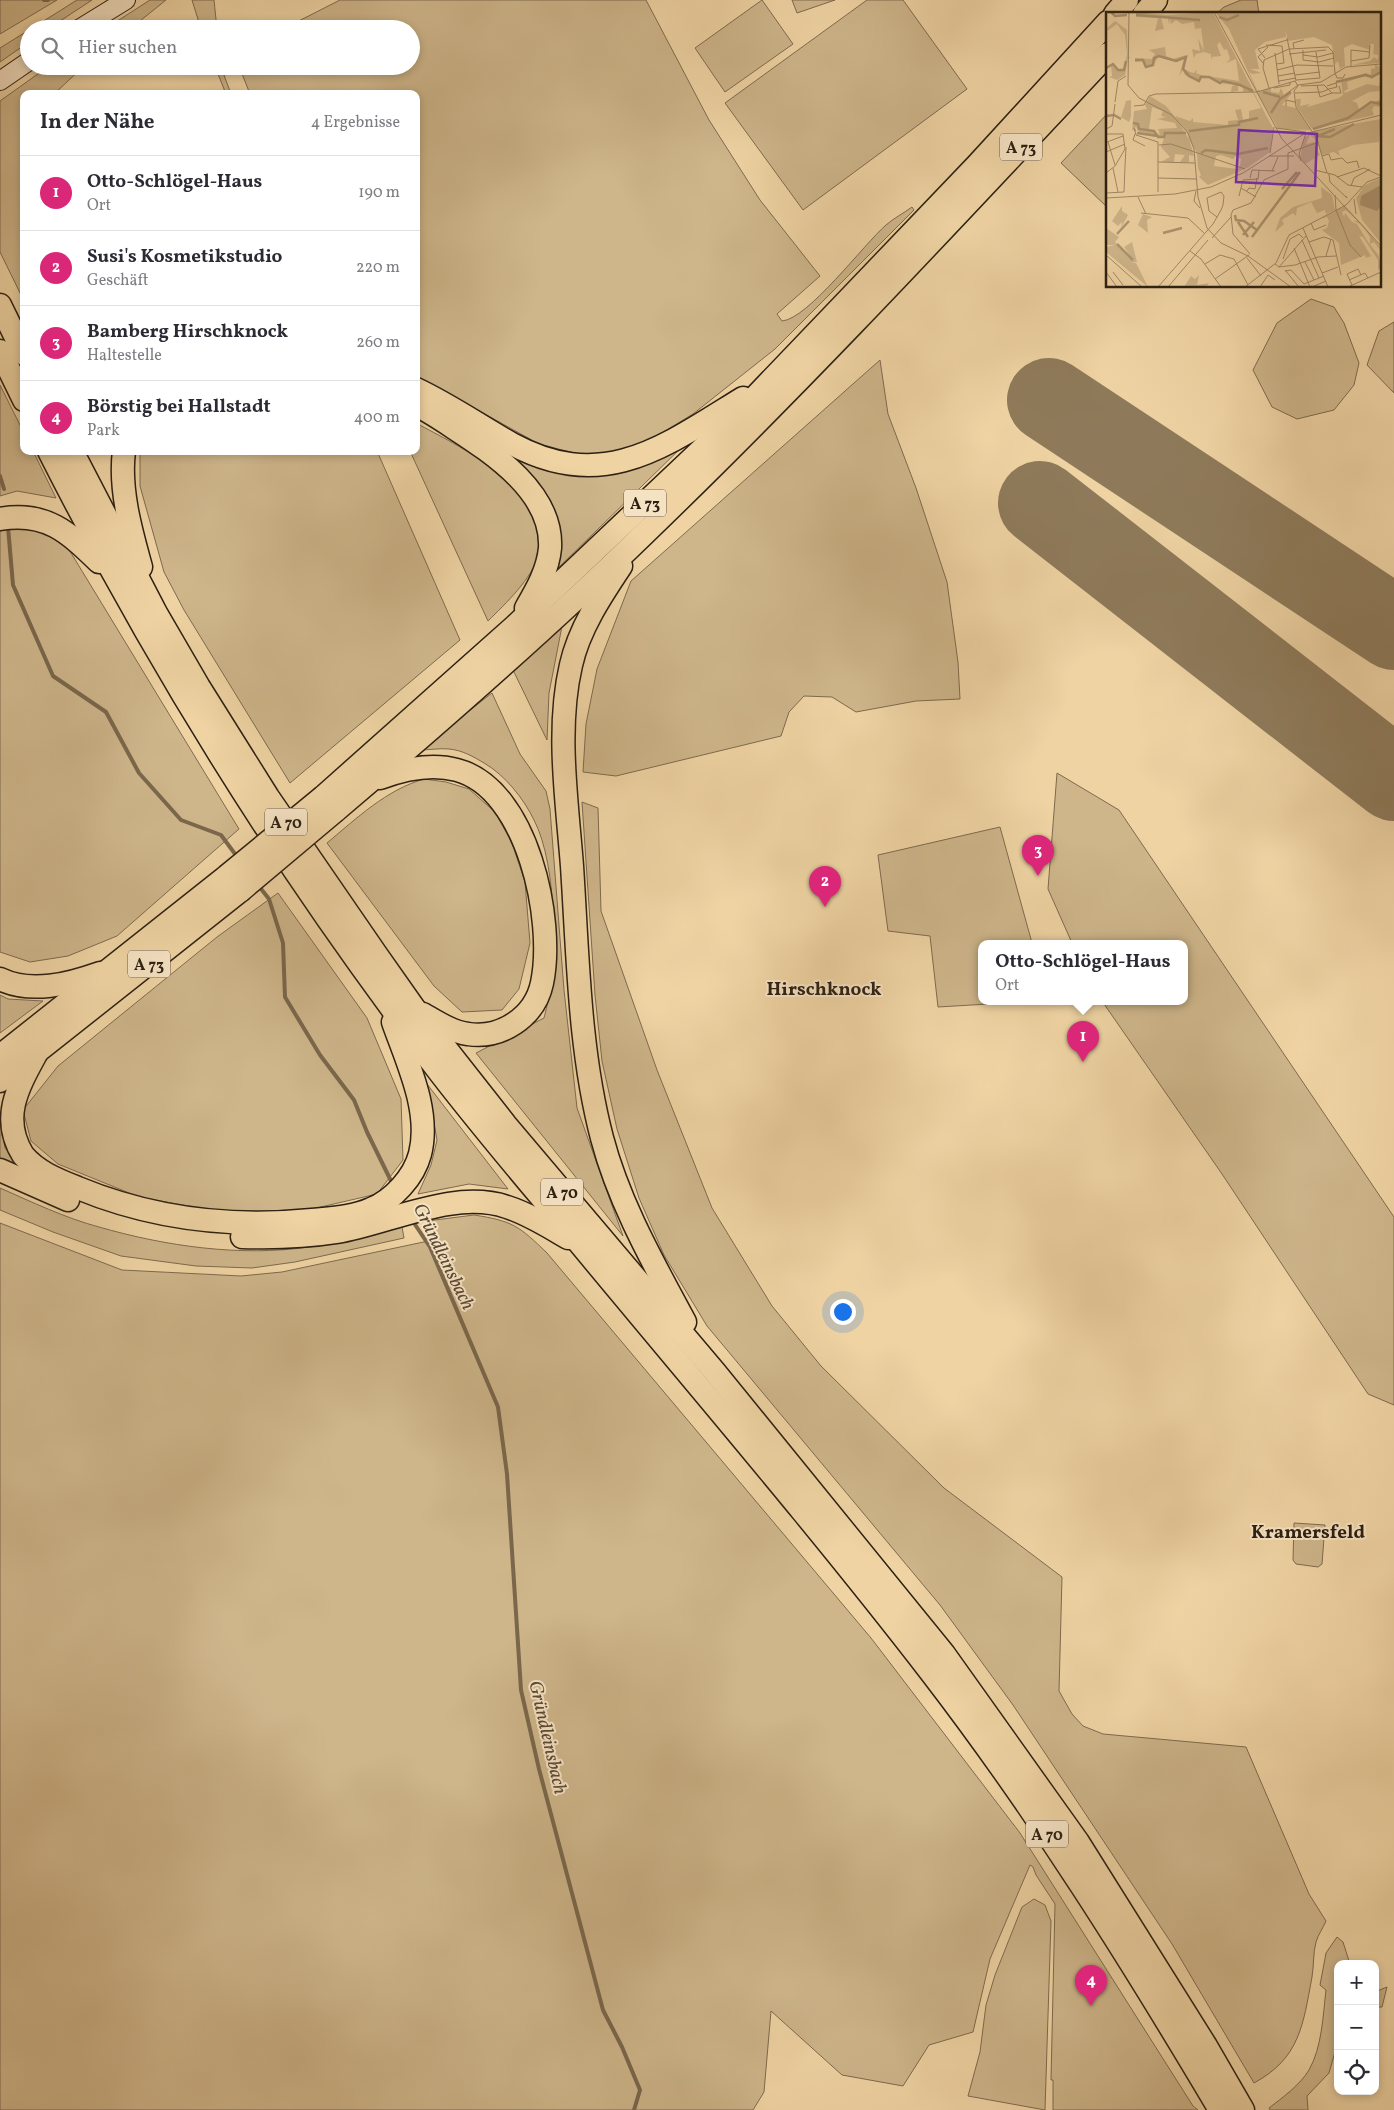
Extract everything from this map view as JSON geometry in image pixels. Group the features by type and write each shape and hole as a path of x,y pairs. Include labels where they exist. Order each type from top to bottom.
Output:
{"highway":[{"path":"1117,12 1127,0"},
{"path":"1146,12 1156,0"},
{"name":"A 73","path":"329,804 369,782 735,418 1106,24"},
{"name":"A 73","path":"513,637 642,537 784,396 934,241 1106,56"},
{"path":"0,303 20,318"},
{"path":"0,303 20,346"},
{"path":"0,351 20,392"},
{"path":"420,391 513,444 541,457 589,466 619,462 648,453 773,379"},
{"path":"420,408 479,444 520,480 536,500 547,526 550,547 546,569 513,637"},
{"name":"A 70","path":"51,455 113,576 192,712 256,814 385,1000 425,1054 582,1247 853,1573 992,1754 1061,1854 1220,2110"},
{"name":"A 70","path":"74,455 156,613 268,797 414,1008 506,1125 715,1372 897,1595 1013,1749 1078,1842 1142,1942 1243,2110"},
{"path":"124,455 123,478 128,512 156,613"},
{"path":"0,519 31,517 49,522 70,534 113,576"},
{"path":"642,537 609,584 582,632 571,664 564,703 568,812 583,1038 590,1085 602,1139 612,1172 646,1247 715,1372"},
{"name":"A 73","path":"0,1081 36,1054 329,804 467,683"},
{"path":"369,782 391,774 426,767 458,770 477,779 495,793 514,820 537,881 544,924 545,952 542,985 532,1006 522,1018 497,1032 468,1034 453,1030 414,1008"},
{"name":"A 73","path":"0,1056 110,970 234,884"},
{"path":"0,979 11,984 41,987 62,984 110,970"},
{"path":"0,1170 97,1212 153,1228 213,1237 282,1238 336,1232 390,1210 420,1155 422,1137 421,1118 410,1071 385,1000"},
{"path":"36,1054 14,1092 10,1108 12,1128 24,1155 36,1167 51,1177 135,1208 162,1215 216,1222 254,1223 339,1217 369,1210 424,1210 443,1205 470,1202 507,1207 541,1223 582,1247"}],"street":[{"path":"94,20 126,0"},
{"path":"0,81 20,67"}],"shaded area":[{"path":"0,0 57,0 23,20 20,20 20,22 0,34"},
{"path":"77,0 92,0 62,20 45,20"},
{"path":"150,0 166,0 141,20 119,20"},
{"path":"192,0 214,0 216,20 198,20"},
{"path":"340,0 646,0 709,120 760,200 820,276 777,314 782,321 793,317 821,295 886,225 912,207 914,210 775,349 693,414 642,445 607,455 578,454 539,444 420,378 420,90 248,90 243,75 420,75 420,20 301,20"},
{"path":"762,0 793,44 725,92 695,48"},
{"path":"792,0 835,0 797,13"},
{"path":"867,0 903,0 967,89 803,210 725,103"},
{"path":"1241,0 1257,0 1259,12 1218,12 1224,7"},
{"path":"20,36 20,48 0,62 0,48"},
{"path":"36,75 74,75 58,90 20,90 20,293 0,252 0,101"},
{"path":"218,75 224,75 230,90 224,90"},
{"path":"1106,115 1106,206 1061,163"},
{"path":"1311,299 1334,307 1344,323 1359,363 1354,385 1334,410 1297,419 1272,407 1253,370 1277,323"},
{"path":"1394,322 1394,393 1367,365 1379,331"},
{"path":"880,360 888,414 916,488 947,582 958,662 960,699 916,701 856,712 832,697 804,696 789,712 781,736 616,776 583,772 586,724 597,669 631,581"},
{"path":"0,385 20,425 20,455 35,455 56,498 17,491 0,496"},
{"path":"420,425 453,443 492,468 510,483 524,500 534,518 539,542 539,554 536,563 518,590 488,621 412,455 420,455"},
{"path":"686,443 552,574 557,554 503,451 558,471"},
{"path":"140,455 379,455 460,640 290,783 184,610 164,572 140,486"},
{"path":"19,526 43,531 68,548 239,829 117,936 68,956 30,962 0,952 0,529"},
{"path":"563,621 549,693 547,740 513,670"},
{"path":"492,693 520,754 546,791 550,809 564,990 577,1108 623,1236 476,1053 544,1018 552,973 553,918 548,863 542,840 525,804 499,774 472,756 449,749 419,750"},
{"path":"1057,773 1119,810 1394,1217 1394,1405 1368,1394 1222,1174 1105,1005 1188,1005 1188,940 1071,940 1048,889"},
{"path":"424,779 446,782 469,789 495,812 512,843 525,882 530,943 519,989 502,1010 462,1012 434,986 327,843 385,797"},
{"path":"582,802 598,808 601,911 657,1070 712,1208 772,1306 821,1366 944,1488 1062,1577 1059,1691 1072,1714 1083,1726 1103,1734 1246,1747 1309,1894 1326,1921 1314,1950 1313,1973 1306,2010 1297,2039 1281,2063 1254,2083 1172,1944 1013,1705 940,1605 707,1326 664,1255 639,1198 617,1129 602,1061 595,995"},
{"path":"1000,827 1031,940 978,940 978,1005 938,1007 930,936 888,931 878,855"},
{"path":"278,893 367,1018 401,1099 403,1160 377,1194 299,1212 226,1213 139,1197 58,1164 31,1141 23,1110 58,1066 217,937"},
{"path":"0,995 8,999 43,1001 0,1033"},
{"path":"427,1084 508,1189 469,1184 418,1194 431,1165 437,1140"},
{"path":"0,1113 5,1148 21,1167 0,1162"},
{"path":"0,1188 86,1223 150,1240 203,1248 256,1251 283,1250 332,1243 402,1227 404,1238 295,1262 252,1268 196,1266 121,1256 53,1232 0,1210"},
{"path":"474,1215 515,1226 547,1253 871,1638 1020,1833 1193,2106 1198,2110 1053,2110 1053,2080 1051,2080 1055,1904 1030,1865 990,1959 973,2032 929,2045 903,2086 842,2075 771,2011 764,2092 753,2110 0,2110 0,1223 122,1270 241,1276 282,1272 433,1240 427,1221"},
{"path":"1294,1523 1325,1525 1322,1564 1318,1567 1296,1564 1293,1560"},
{"path":"1034,1899 1045,1905 1051,1921 1045,2110 968,2096 980,2052 986,2005 995,1975 1022,1907"},
{"path":"1337,1937 1343,1942 1349,1960 1334,1960 1334,2056 1329,2073 1307,2096 1308,2110 1270,2110 1269,2108 1301,2081 1309,2070 1317,2051 1323,2021 1326,1990 1320,1985 1326,1953"},
{"path":"1387,1987 1382,2007 1379,2007 1379,1990"}],"waterway":[{"name":"Gründleinsbach","path":"0,476 4,489"},
{"name":"Gründleinsbach","path":"8,527 13,585 53,676 106,712 139,773 181,820 221,835 238,858"},
{"name":"Gründleinsbach","path":"258,885 269,899 283,943 285,997 320,1055 354,1100 367,1132 393,1185"},
{"name":"Gründleinsbach","path":"412,1220 430,1247 498,1407 507,1474 521,1690 539,1769 603,2010 622,2047 640,2090 634,2110"}],"runway":[{"path":"1049,400 1394,628"},
{"path":"1040,503 1394,779"}],"place":[{"name":"Bamberg Hirschknock","path":"1038,876"},
{"name":"Susi's Kosmetikstudio","path":"825,907"},
{"name":"Otto-Schlögel-Haus","path":"1083,1062"},
{"name":"Börstig bei Hallstadt","path":"1091,2006"}],"district":[{"name":"Hirschknock","path":"824,988"},
{"name":"Kramersfeld","path":"1308,1531"}]}
